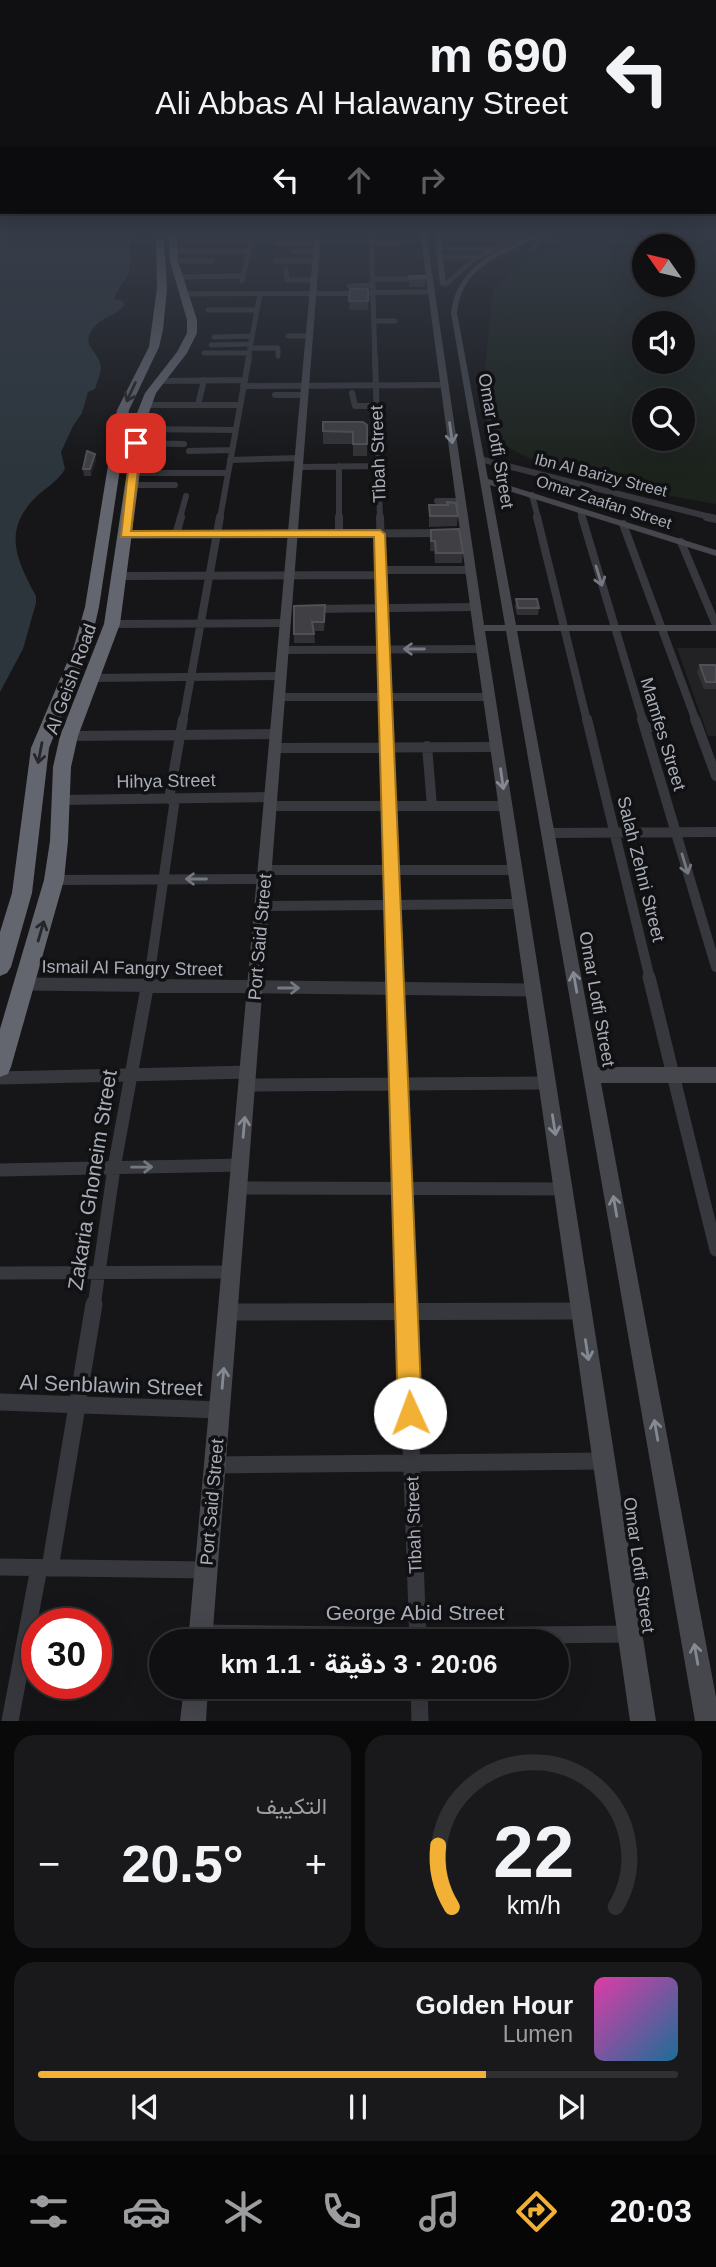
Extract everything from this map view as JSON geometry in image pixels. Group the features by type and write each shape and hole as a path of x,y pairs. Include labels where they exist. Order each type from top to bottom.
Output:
{"highway":[{"name":"Al Geish Road","path":"0,967 22,893 40,748 88,624 113,486 123,410 157,338 160,312"},
{"name":"Al Geish Road","path":"0,1067 54,880 62,767 69,736 113,624 137,436 144,405 159,381 172,350 192,333 192,320 180,312"},
{"path":"144,365 172,350"}],"street":[{"name":"Zakaria Ghoneim Street","path":"10,1721 79,1406 114,1168 148,986 180,735 257,312"},
{"name":"Port Said Street","path":"202,1629 311,312"},
{"name":"Tibah Street","path":"374,312 391,905 418,1629"},
{"name":"Omar Lotfi Street","path":"441,312 445,385 465,533 643,1721"},
{"name":"Omar Lotfi Street","path":"454,312 591,1074 710,1694 708,1721"},
{"path":"374,321 395,321"},
{"path":"288,336 309,336"},
{"path":"214,337 250,345"},
{"path":"211,345 278,348 278,356"},
{"path":"204,353 250,345"},
{"path":"159,381 204,380 305,390"},
{"path":"198,405 204,380"},
{"path":"275,395 376,385 445,385"},
{"path":"352,393 355,406 376,406"},
{"path":"144,405 240,405"},
{"path":"137,436 235,430"},
{"path":"137,436 184,443"},
{"path":"189,451 232,450"},
{"name":"Ibn Al Barizy Street","path":"480,459 716,519"},
{"path":"230,460 378,466"},
{"path":"339,466 339,534"},
{"path":"132,479 227,473"},
{"path":"132,479 176,485"},
{"name":"Omar Zaafan Street","path":"484,486 503,486 716,553"},
{"name":"Salah Zehni Street","path":"532,495 716,1250"},
{"path":"176,535 186,496"},
{"path":"437,502 461,501"},
{"name":"Mamfes Street","path":"580,510 716,967"},
{"path":"624,524 716,776"},
{"path":"125,535 465,533"},
{"path":"480,628 716,627 681,542"},
{"path":"120,576 471,570"},
{"path":"113,624 200,623 382,608 477,607"},
{"path":"284,650 482,649"},
{"path":"92,678 282,676"},
{"path":"280,697 489,697"},
{"path":"645,727 663,727"},
{"path":"69,736 180,735 386,748 497,747"},
{"path":"427,746 432,807"},
{"name":"Hihya Street","path":"60,800 172,799 432,807 506,806"},
{"path":"547,833 716,832"},
{"path":"54,880 163,879 390,870 515,870"},
{"path":"263,906 520,904"},
{"name":"Ismail Al Fangry Street","path":"25,984 533,990"},
{"path":"0,1078 131,1074 398,1084 547,1083"},
{"path":"591,1074 716,1075"},
{"path":"0,1170 241,1166"},
{"path":"239,1188 563,1189"},
{"path":"0,1273 232,1272"},
{"path":"228,1312 581,1311"},
{"name":"Al Senblawin Street","path":"0,1402 220,1410"},
{"path":"215,1465 604,1461"},
{"path":"0,1567 206,1570"},
{"name":"George Abid Street","path":"569,1635 630,1634"},
{"path":"193,1721 195,1699"},
{"path":"419,1699 420,1721"}],"shaded area":[{"path":"0,312 116,312 98,323 88,338 101,367 95,389 88,392 82,413 61,452 65,469 37,496 19,521 16,533 18,557 36,596 36,603 23,649 0,692"},
{"path":"491,312 632,312 632,374 695,374 695,312 716,312 716,504 595,480 561,470 506,446 491,431 487,420 485,384"},
{"path":"677,648 716,648 716,736 708,736"}],"building":[{"path":"323,422 363,422 367,425 367,444 353,444 353,432 323,431"},
{"path":"87,451 95,454 90,469 83,469"},
{"path":"447,502 456,503 458,516 430,516 429,505 448,505"},
{"path":"459,529 463,553 436,553 435,541 431,541 431,530"},
{"path":"516,599 537,599 539,608 518,608"},
{"path":"325,605 324,622 312,622 314,634 294,634 294,606"},
{"path":"700,665 715,665 716,682 706,682"}],"route":[{"path":"136,443 125,535 380,534 410,1413"}]}
